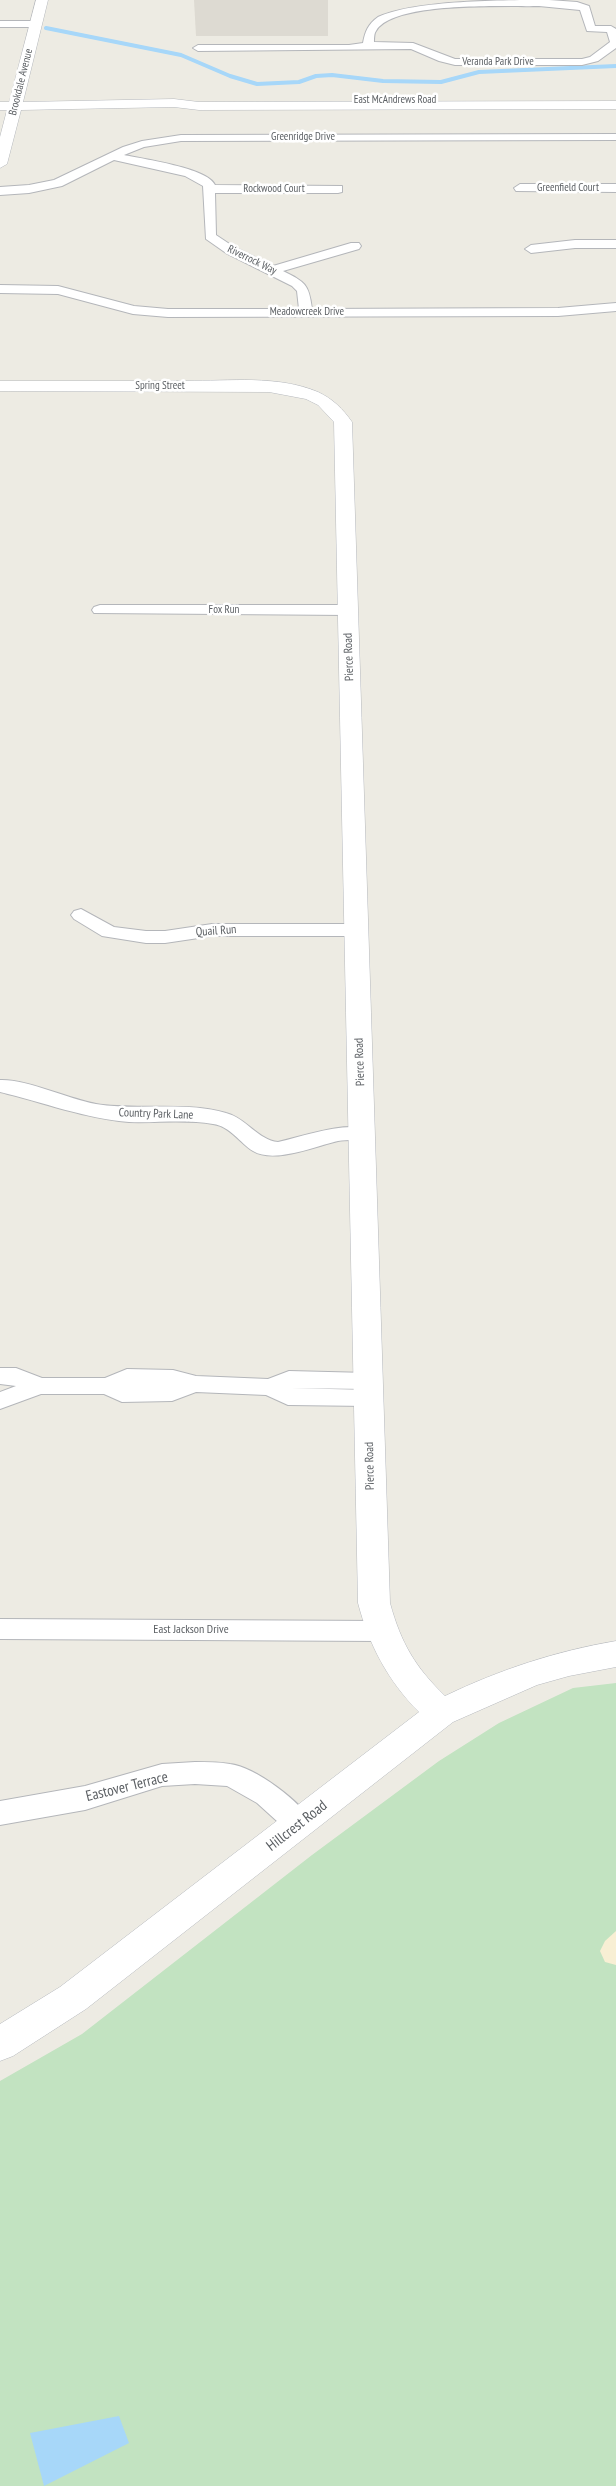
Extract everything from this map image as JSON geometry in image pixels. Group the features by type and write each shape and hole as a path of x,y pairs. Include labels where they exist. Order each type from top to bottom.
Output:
{"street":[{"name":"Brookdale Avenue","path":"1,158 42,0"},
{"name":"Veranda Park Drive","path":"198,48 414,46 443,60 455,62 582,62 594,59 616,43 614,31 590,29 585,8 577,5 445,4 409,8 380,19 368,30 366,36 368,45"},
{"path":"0,24 35,24"},
{"name":"East McAndrews Road","path":"174,104 186,101 234,100 616,99"},
{"name":"East McAndrews Road","path":"0,106 174,104 199,106 616,105"},
{"name":"Greenridge Drive","path":"0,191 29,189 58,183 142,144 202,136 616,137"},
{"path":"113,156 189,173 209,184 211,189"},
{"name":"Greenfield Court","path":"520,188 616,188"},
{"name":"Rockwood Court","path":"211,189 338,190"},
{"name":"Riverrock Way","path":"211,189 210,236 217,243 297,283 303,290 306,312"},
{"path":"531,249 567,244 616,244"},
{"path":"274,270 355,246"},
{"name":"Meadowcreek Drive","path":"0,289 72,292 133,310 152,312 558,312 588,311 616,307"},
{"name":"Spring Street","path":"0,386 260,386 294,391 319,399"},
{"name":"Pierce Road","path":"319,399 338,414 344,432 374,1603 381,1631 393,1657 412,1685 441,1713"},
{"name":"Fox Run","path":"100,610 348,610"},
{"name":"Quail Run","path":"81,915 109,932 146,937 165,937 212,930 356,930"},
{"name":"Country Park Lane","path":"2,1086 92,1110 129,1115 190,1114 221,1118 235,1125 262,1147 278,1149 341,1134 362,1134"},
{"path":"0,1376 16,1376 39,1386"},
{"path":"0,1401 39,1386 109,1386 122,1394 172,1393 196,1384 270,1387 288,1397 368,1389"},
{"name":"East Jackson Drive","path":"0,1629 381,1631"},
{"name":"Hillcrest Road","path":"0,2044 73,1998 441,1713 488,1689 538,1670 583,1659 616,1654"},
{"name":"Eastover Terrace","path":"0,1813 85,1798 162,1775 195,1773 231,1775 267,1795 299,1824"}],"shaded area":[{"path":"194,0 328,0 328,36 196,36"}],"green space":[{"path":"616,1683 616,2486 0,2486 0,2081 82,2034 312,1855 439,1761 499,1723 573,1688"}],"sand":[{"path":"616,1931 616,1965 605,1962 600,1951 605,1941"}],"water":[{"path":"119,2416 129,2443 44,2486 30,2433"}],"waterway":[{"path":"46,28 181,55 230,76 257,84 299,82 316,76 332,75 383,81 441,82 479,72 616,66"}]}
